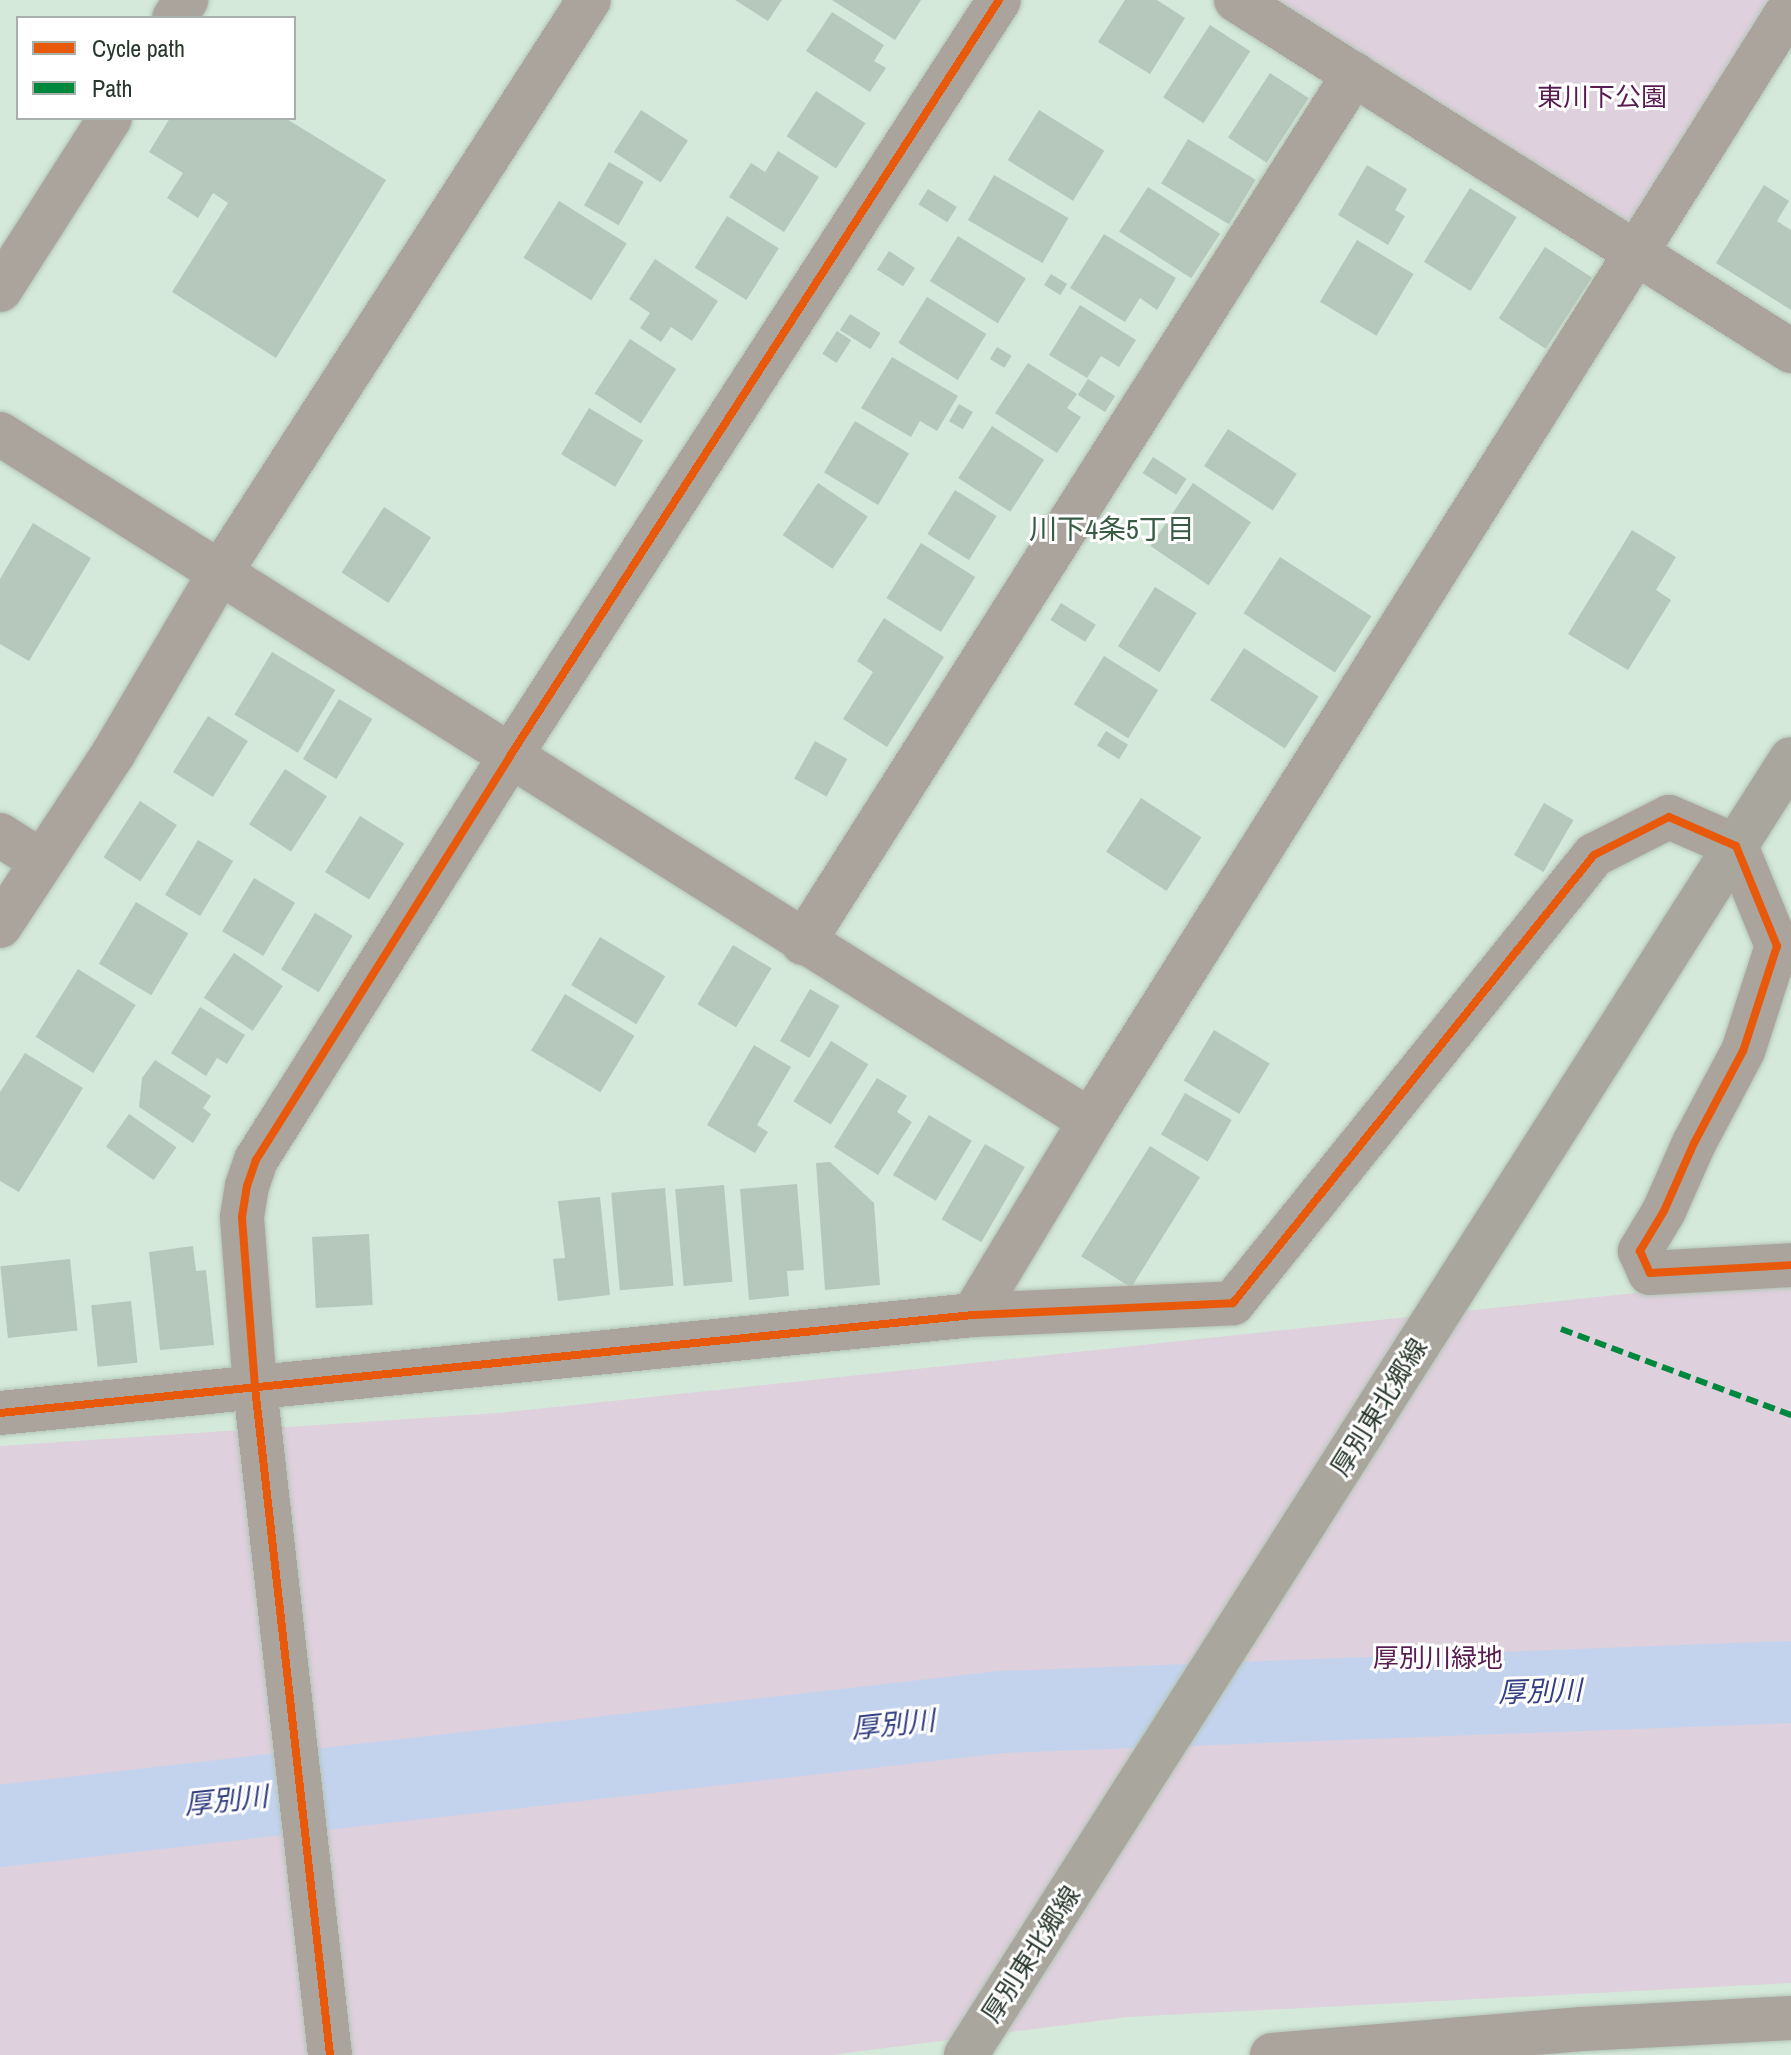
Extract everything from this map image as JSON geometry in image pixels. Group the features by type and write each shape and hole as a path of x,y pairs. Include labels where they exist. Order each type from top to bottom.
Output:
{"main road":[{"name":"厚別東北郷線","path":"966,2055 1791,759"}],"street":[{"path":"0,926 113,754 221,571 589,0"},
{"path":"327,2038 279,1581 255,1387 242,1217 247,1186 256,1160 510,756 999,0"},
{"path":"1236,0 1791,351"},
{"path":"973,1315 1090,1121 1791,6"},
{"path":"803,943 1354,74"},
{"path":"0,290 109,120"},
{"path":"0,434 221,571 803,943 1090,1121"},
{"path":"0,1413 973,1315 1233,1303 1594,855 1669,817 1736,846 1777,946 1743,1051 1694,1143 1664,1211 1640,1251 1650,1273 1791,1265"},
{"path":"0,835 41,861"},
{"path":"1272,2055 1582,2029 1791,2018"}],"green space":[{"name":"東川下公園","path":"1268,0 1779,0 1632,229"},
{"name":"厚別川緑地","path":"1791,1282 1791,1983 1128,2017 831,2055 0,2055 0,1446 499,1413 1730,1283"}],"building":[{"path":"735,0 782,0 768,21"},
{"path":"832,0 921,0 895,40"},
{"path":"1125,0 1157,0 1185,18 1150,74 1098,42"},
{"path":"832,12 884,45 874,61 886,68 870,92 806,51"},
{"path":"1210,25 1250,51 1203,123 1163,97"},
{"path":"1270,73 1309,98 1267,163 1228,138"},
{"path":"816,91 865,123 836,168 787,136"},
{"path":"641,110 688,140 661,182 614,152"},
{"path":"1039,110 1104,151 1073,201 1008,160"},
{"path":"169,120 288,120 386,180 276,358 172,292 228,203 213,193 198,218 167,198 183,173 149,152"},
{"path":"1188,139 1256,180 1229,224 1161,184"},
{"path":"778,151 819,177 784,232 729,197 751,163 765,172"},
{"path":"609,162 644,182 619,225 584,205"},
{"path":"1367,165 1407,189 1395,210 1405,216 1388,245 1338,215"},
{"path":"994,175 1068,218 1042,263 968,220"},
{"path":"1764,185 1789,201 1777,221 1791,230 1791,310 1716,263"},
{"path":"1148,187 1220,234 1191,278 1119,231"},
{"path":"1470,188 1517,217 1471,291 1424,262"},
{"path":"928,189 957,207 947,222 918,204"},
{"path":"559,201 627,243 591,300 523,258"},
{"path":"727,216 779,248 746,300 695,268"},
{"path":"1104,234 1176,278 1157,310 1140,298 1125,322 1070,288"},
{"path":"958,236 1026,278 998,323 930,281"},
{"path":"1357,240 1414,274 1376,336 1320,302"},
{"path":"1545,247 1592,277 1546,349 1499,318"},
{"path":"889,251 915,268 903,286 877,269"},
{"path":"655,259 718,301 692,341 671,327 661,342 640,328 650,313 629,299"},
{"path":"1051,274 1067,284 1060,295 1044,285"},
{"path":"927,297 986,334 958,380 898,343"},
{"path":"1080,305 1136,340 1119,367 1101,356 1087,378 1049,355"},
{"path":"850,314 881,333 870,349 840,330"},
{"path":"837,331 851,340 837,363 822,354"},
{"path":"630,339 676,369 641,423 595,394"},
{"path":"997,347 1012,356 1004,368 990,359"},
{"path":"892,357 958,396 937,431 920,421 911,437 861,408"},
{"path":"1028,363 1077,394 1067,408 1081,417 1057,453 995,413"},
{"path":"1088,379 1115,396 1105,412 1078,395"},
{"path":"959,404 973,412 963,429 949,421"},
{"path":"589,408 643,440 615,487 561,454"},
{"path":"855,421 909,453 878,505 824,472"},
{"path":"992,426 1044,460 1010,512 958,478"},
{"path":"1228,429 1297,474 1273,511 1204,466"},
{"path":"1153,457 1187,479 1176,495 1143,473"},
{"path":"818,483 868,517 833,569 783,535"},
{"path":"1193,483 1251,522 1209,585 1151,546"},
{"path":"955,490 997,516 969,560 927,534"},
{"path":"384,507 431,537 388,603 342,572"},
{"path":"33,523 91,558 29,661 0,644 0,579"},
{"path":"1632,530 1676,557 1656,590 1671,600 1628,670 1568,634"},
{"path":"921,543 975,577 941,632 887,598"},
{"path":"1280,557 1371,616 1335,673 1244,613"},
{"path":"1155,587 1197,613 1159,672 1118,646"},
{"path":"1061,603 1096,625 1085,642 1050,620"},
{"path":"884,618 944,657 887,747 843,719 873,672 857,661"},
{"path":"1244,648 1319,696 1285,748 1210,700"},
{"path":"272,652 335,690 298,753 234,715"},
{"path":"1104,656 1158,690 1128,738 1074,704"},
{"path":"339,699 372,719 336,779 303,759"},
{"path":"208,716 248,741 213,797 173,772"},
{"path":"1106,731 1128,745 1119,759 1097,745"},
{"path":"815,741 847,759 827,797 794,779"},
{"path":"285,769 327,796 291,852 249,824"},
{"path":"1141,798 1201,837 1167,891 1106,852"},
{"path":"140,801 177,825 140,881 104,857"},
{"path":"1544,803 1573,820 1543,872 1514,855"},
{"path":"360,816 404,844 369,900 325,872"},
{"path":"198,840 233,861 200,916 165,895"},
{"path":"254,878 295,903 263,956 222,931"},
{"path":"136,902 188,933 151,995 99,964"},
{"path":"315,913 353,936 319,992 281,970"},
{"path":"600,937 665,976 636,1024 571,985"},
{"path":"733,945 772,968 736,1027 697,1004"},
{"path":"234,953 283,986 253,1031 204,998"},
{"path":"78,969 136,1005 93,1073 36,1037"},
{"path":"810,989 839,1006 809,1058 780,1041"},
{"path":"565,994 634,1036 600,1092 531,1051"},
{"path":"200,1007 245,1035 227,1064 217,1058 206,1076 171,1053"},
{"path":"1214,1030 1270,1063 1239,1114 1184,1081"},
{"path":"831,1041 868,1064 831,1125 793,1101"},
{"path":"754,1045 791,1067 757,1125 768,1132 755,1153 707,1125"},
{"path":"25,1053 83,1088 19,1192 0,1181 0,1092"},
{"path":"155,1060 211,1096 203,1108 211,1114 193,1143 139,1107 142,1078"},
{"path":"877,1078 907,1096 897,1112 912,1122 878,1175 834,1147"},
{"path":"1185,1093 1232,1120 1208,1162 1161,1135"},
{"path":"129,1114 177,1147 154,1180 106,1147"},
{"path":"929,1115 972,1141 936,1201 893,1175"},
{"path":"985,1144 1025,1167 981,1242 942,1219"},
{"path":"1150,1146 1200,1177 1131,1288 1081,1256"},
{"path":"830,1162 874,1203 880,1285 825,1290 816,1163"},
{"path":"797,1184 804,1270 787,1271 789,1296 749,1300 740,1189"},
{"path":"724,1185 732,1282 684,1286 675,1189"},
{"path":"665,1188 674,1286 620,1290 611,1193"},
{"path":"600,1197 610,1295 558,1301 553,1259 565,1258 558,1201"},
{"path":"369,1234 373,1305 316,1308 312,1237"},
{"path":"193,1246 196,1271 206,1270 214,1345 160,1350 149,1252"},
{"path":"70,1259 78,1331 8,1338 0,1266"},
{"path":"131,1301 137,1363 98,1367 91,1305"}],"waterway":[{"name":"厚別川","path":"0,1826 1002,1712 1791,1682"}],"marked path":[{"path":"1561,1329 1791,1415"}],"cycle path":[{"path":"330,2055 255,1387 242,1217 247,1186 256,1160 510,756 999,0"},
{"path":"0,1413 973,1315 1233,1303 1594,855 1669,817 1736,846 1777,946 1743,1051 1694,1143 1664,1211 1640,1251 1650,1273 1791,1265"}],"district":[{"name":"川下4条5丁目","path":"1112,529"}]}
